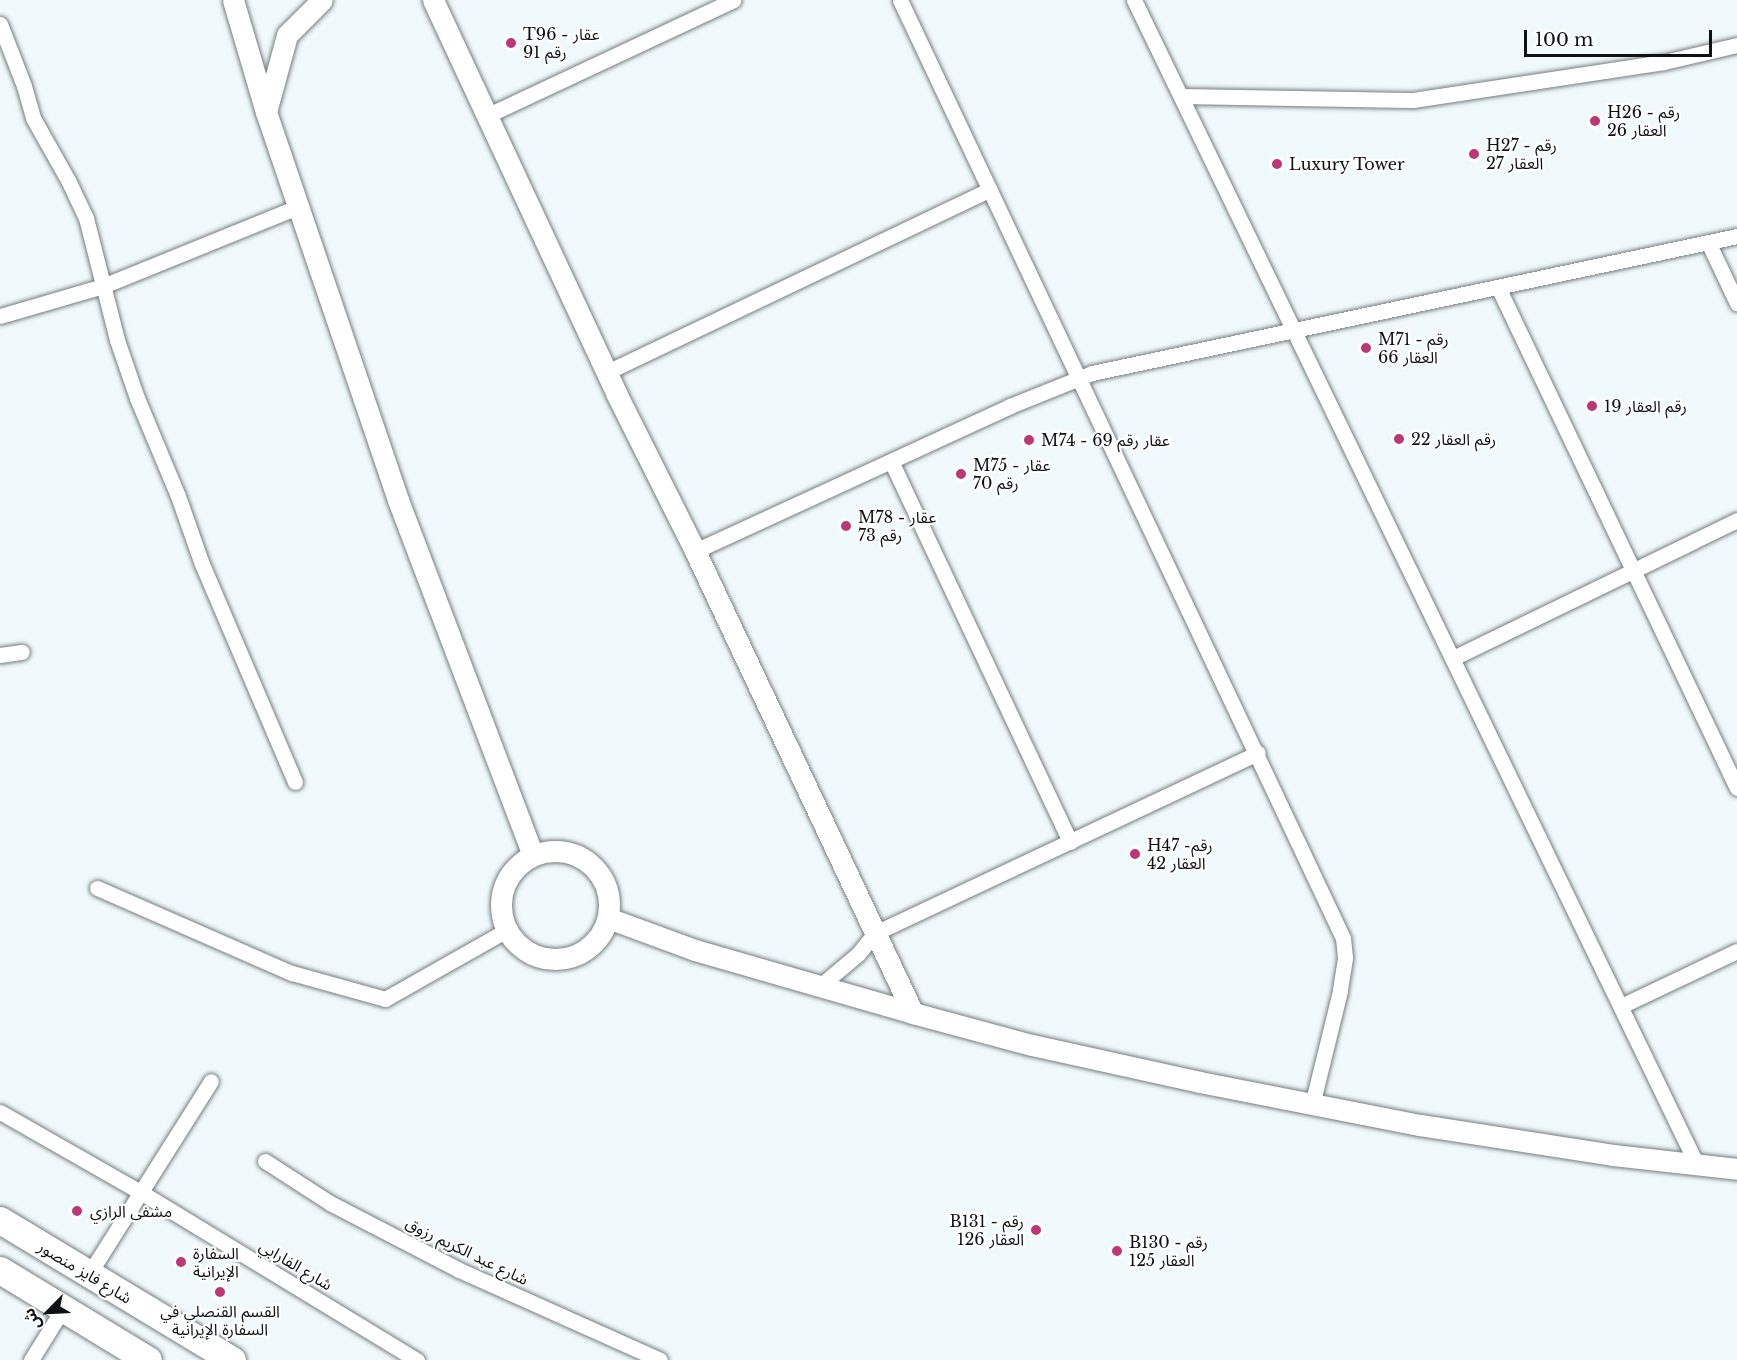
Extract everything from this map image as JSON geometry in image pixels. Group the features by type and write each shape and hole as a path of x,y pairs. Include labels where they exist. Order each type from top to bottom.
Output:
{"highway":[{"name":"شارع فايز منصور","path":"0,1220 232,1360"},
{"path":"0,1270 148,1360"}],"street":[{"path":"233,0 266,112 300,206 398,500 533,855"},
{"path":"266,112 287,35 322,0"},
{"path":"432,0 913,1013"},
{"path":"488,115 733,0"},
{"path":"900,0 1343,938 1345,958 1340,991 1312,1105"},
{"path":"1134,0 1697,1165"},
{"path":"0,24 24,86 33,118 68,180 86,218 97,254 103,286 137,398 178,496 202,564 295,782"},
{"path":"1181,96 1413,100 1664,62 1737,45"},
{"path":"607,372 990,189"},
{"path":"0,316 103,286 300,206"},
{"path":"695,551 1010,406 1079,378 1737,236"},
{"path":"1708,242 1737,303"},
{"path":"1498,286 1737,788"},
{"path":"891,461 1070,842"},
{"path":"1453,658 1737,520"},
{"path":"0,655 22,652"},
{"path":"820,986 858,954 875,933 1257,753"},
{"path":"550,851 567,852 583,858 596,870 605,884 609,901 608,918 600,935 587,949 571,957 552,959 534,955 519,945 507,930 502,912 502,894 508,878 519,864 533,855 550,851"},
{"path":"98,888 292,973 385,999 507,930"},
{"path":"608,918 695,950 1032,1045 1312,1105 1590,1151 1737,1169"},
{"path":"1621,1006 1737,951"},
{"path":"89,1274 211,1081"},
{"name":"شارع الفارابي","path":"0,1112 142,1193 417,1360"},
{"name":"شارع عبد الكريم رزوق","path":"265,1161 330,1203 459,1270 660,1360"},
{"path":"31,1360 64,1307"}],"place":[{"name":"T96 - عقار رقم 91","path":"511,43"},
{"name":"H26 - رقم العقار 26","path":"1595,121"},
{"name":"H27 - رقم العقار 27","path":"1474,154"},
{"name":"Luxury Tower","path":"1277,164"},
{"name":"M71 - رقم العقار 66","path":"1366,348"},
{"name":"رقم العقار 19","path":"1592,406"},
{"name":"رقم العقار 22","path":"1399,439"},
{"name":"M74 - عقار رقم 69","path":"1029,440"},
{"name":"M75 - عقار رقم 70","path":"961,474"},
{"name":"M78 - عقار رقم 73","path":"846,526"},
{"name":"H47 -رقم العقار 42","path":"1135,854"},
{"name":"مشفى الرازي","path":"77,1211"},
{"name":"B131 - رقم العقار 126","path":"1036,1230"},
{"name":"B130 - رقم العقار 125","path":"1117,1251"},
{"name":"السفارة الإيرانية","path":"181,1262"},
{"name":"القسم القنصلي في السفارة الإيرانية","path":"220,1292"}]}
